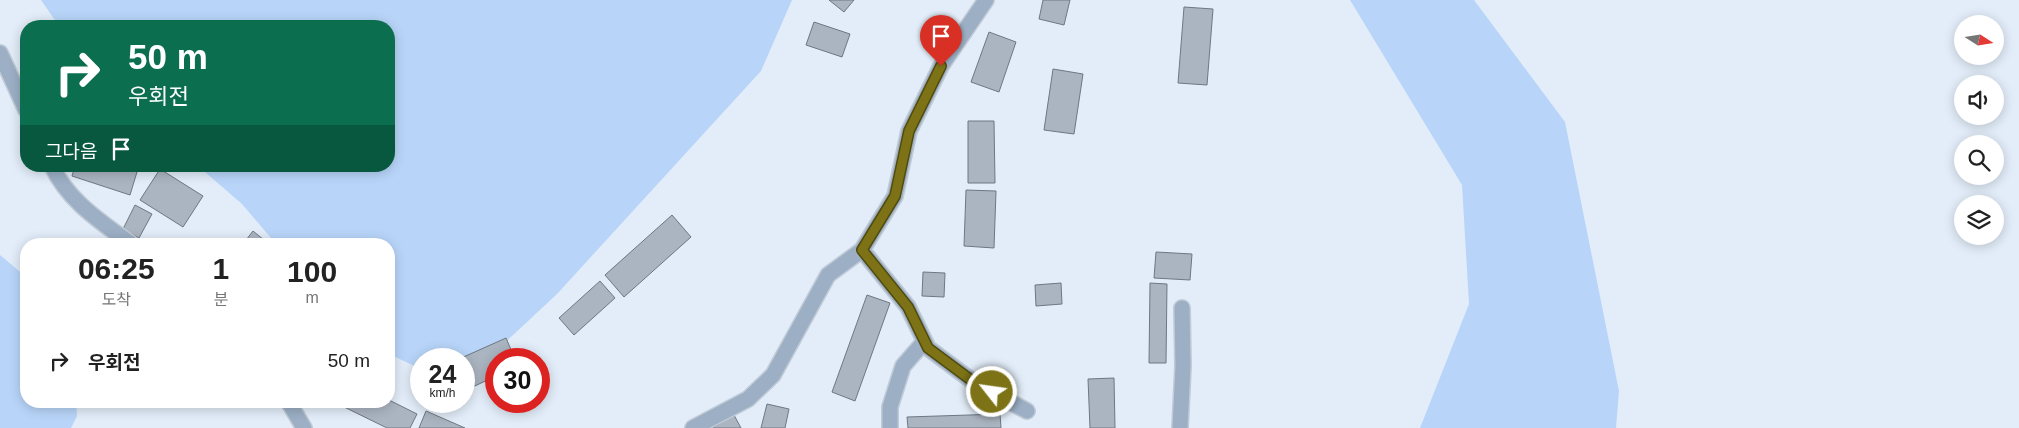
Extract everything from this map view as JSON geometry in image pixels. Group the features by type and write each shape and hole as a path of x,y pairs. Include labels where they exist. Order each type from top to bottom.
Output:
{"street":[{"path":"693,428 748,399 773,375 828,275 862,250 895,196 909,131 941,66 986,0"},
{"path":"0,53 20,97"},
{"path":"55,172 86,211 123,238"},
{"path":"862,250 908,307 928,348 975,383 1027,411"},
{"path":"1180,428 1183,366 1182,308"},
{"path":"890,428 890,407 903,366 924,342"},
{"path":"292,408 304,428"}],"shaded area":[{"path":"41,0 792,0 761,71 557,294 499,348 485,348 485,355 475,360 475,348 410,348 410,364 395,357 395,238 271,238 242,204 205,172 395,172 395,20 55,20"},
{"path":"1350,0 1474,0 1565,122 1619,391 1616,428 1420,428 1469,304 1462,185"},
{"path":"0,255 20,272 20,408 76,408 77,416 71,428 0,428"}],"building":[{"path":"829,0 854,0 844,12"},
{"path":"1043,0 1070,0 1064,25 1039,19"},
{"path":"1184,7 1213,9 1207,85 1178,83"},
{"path":"814,22 850,34 842,57 806,45"},
{"path":"989,32 1016,42 999,92 971,82"},
{"path":"1053,69 1083,74 1074,134 1044,130"},
{"path":"968,121 994,121 995,183 968,183"},
{"path":"73,172 137,172 130,195 72,176"},
{"path":"158,172 165,172 203,196 183,227 140,200"},
{"path":"966,190 996,191 994,248 964,246"},
{"path":"135,205 152,214 139,238 123,229"},
{"path":"672,215 691,237 624,297 605,275"},
{"path":"253,231 262,238 248,238"},
{"path":"1156,252 1192,254 1190,280 1154,278"},
{"path":"923,272 945,273 944,297 922,296"},
{"path":"600,281 615,298 574,335 559,318"},
{"path":"1061,283 1062,304 1036,306 1035,285"},
{"path":"1150,283 1167,284 1166,363 1149,363"},
{"path":"867,295 890,303 855,401 832,392"},
{"path":"506,338 510,348 485,348 485,381 475,386 475,352"},
{"path":"1114,378 1115,428 1090,428 1088,379"},
{"path":"395,403 410,410 410,413 417,414 410,428 387,428 346,408 395,408"},
{"path":"767,404 789,409 785,428 761,428"},
{"path":"425,413 431,413 465,428 419,428"},
{"path":"1000,414 1001,428 908,428 907,417"},
{"path":"734,415 741,428 712,428"}],"route":[{"path":"941,66 909,131 895,196 862,250 908,307 928,348 975,383 992,392"}]}
